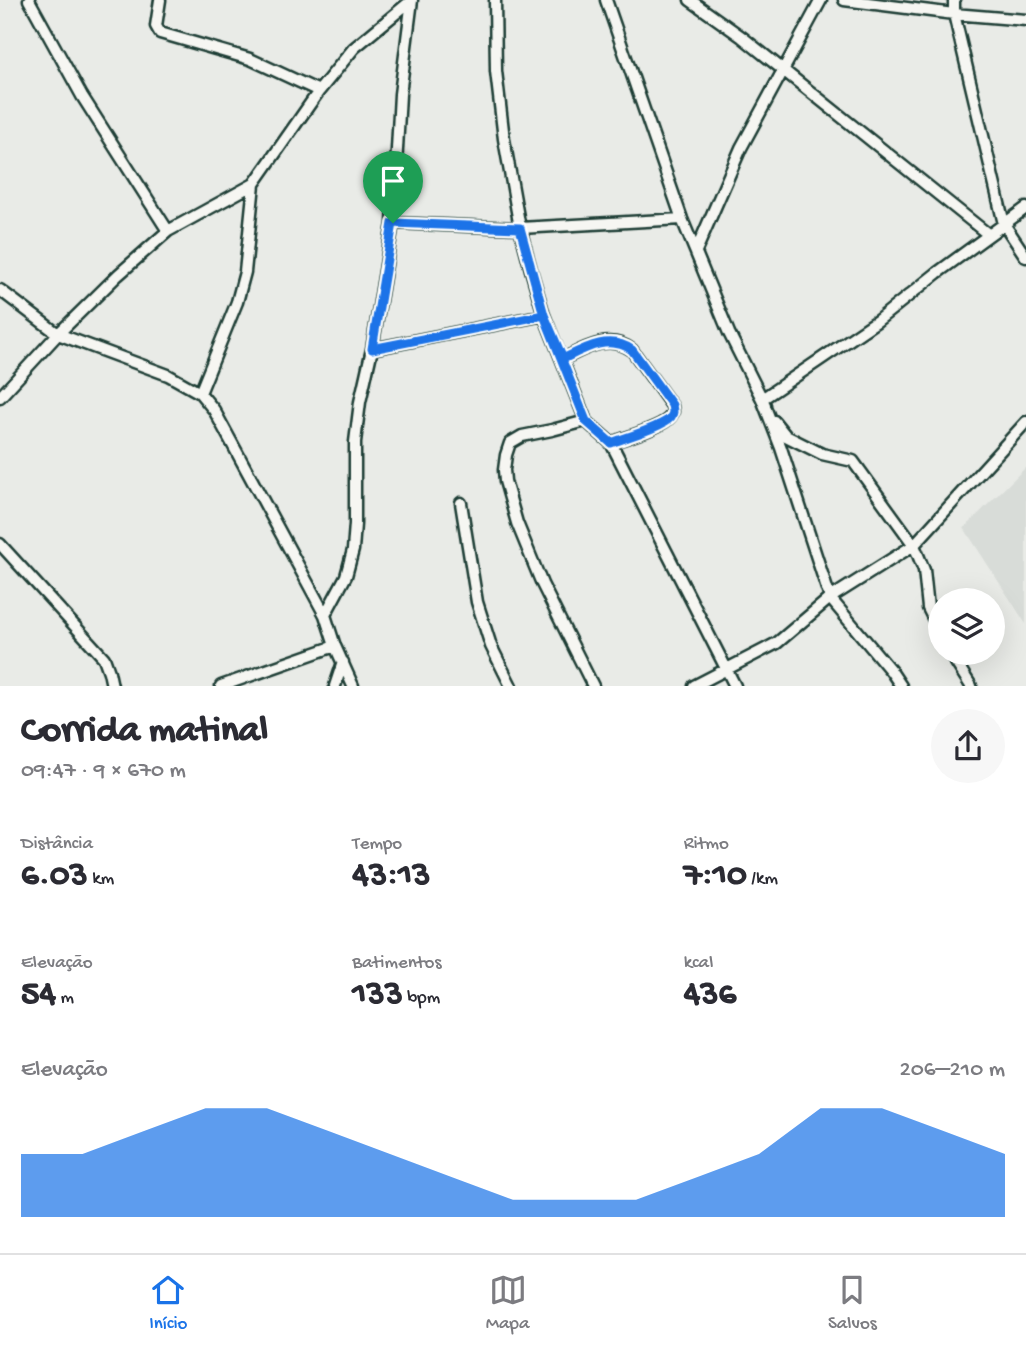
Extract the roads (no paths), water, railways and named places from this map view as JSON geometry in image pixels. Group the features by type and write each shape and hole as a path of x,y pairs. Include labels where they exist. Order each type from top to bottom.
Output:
{"street":[{"path":"29,0 82,96 168,231"},
{"path":"160,0 156,26 160,33 250,59 319,92"},
{"path":"0,397 58,334 168,231 254,184 319,92 354,48 412,0"},
{"path":"325,615 346,576 353,550 355,442 393,223 400,94 412,0"},
{"path":"495,0 496,71 504,139 520,228 544,315 586,421 611,443 735,686"},
{"path":"607,0 682,219 729,333 762,399 786,436 822,454 853,461 914,545 924,570 928,600"},
{"path":"690,0 782,68 989,235"},
{"path":"696,251 741,148 821,0"},
{"path":"844,0 954,15 1026,20"},
{"path":"954,0 954,15 1004,224 1026,257"},
{"path":"200,393 237,302 245,272 254,184"},
{"path":"762,399 877,321 1026,208"},
{"path":"393,223 520,228 682,219"},
{"path":"0,290 58,334 168,375 200,393 214,410 325,615 353,686"},
{"path":"372,349 544,315"},
{"path":"563,359 605,342 625,345 632,350 672,405 673,412 660,425 611,443"},
{"path":"762,399 803,512 830,598 901,686"},
{"path":"586,421 522,436 510,443 504,471 517,523 542,584 593,686"},
{"path":"694,686 777,643 830,598 914,545 1026,422"},
{"path":"461,503 477,603 491,646 511,686"},
{"path":"0,544 104,657 112,686"},
{"path":"220,686 335,646"},
{"path":"335,686 343,662"},
{"path":"958,665 971,686"}]}
